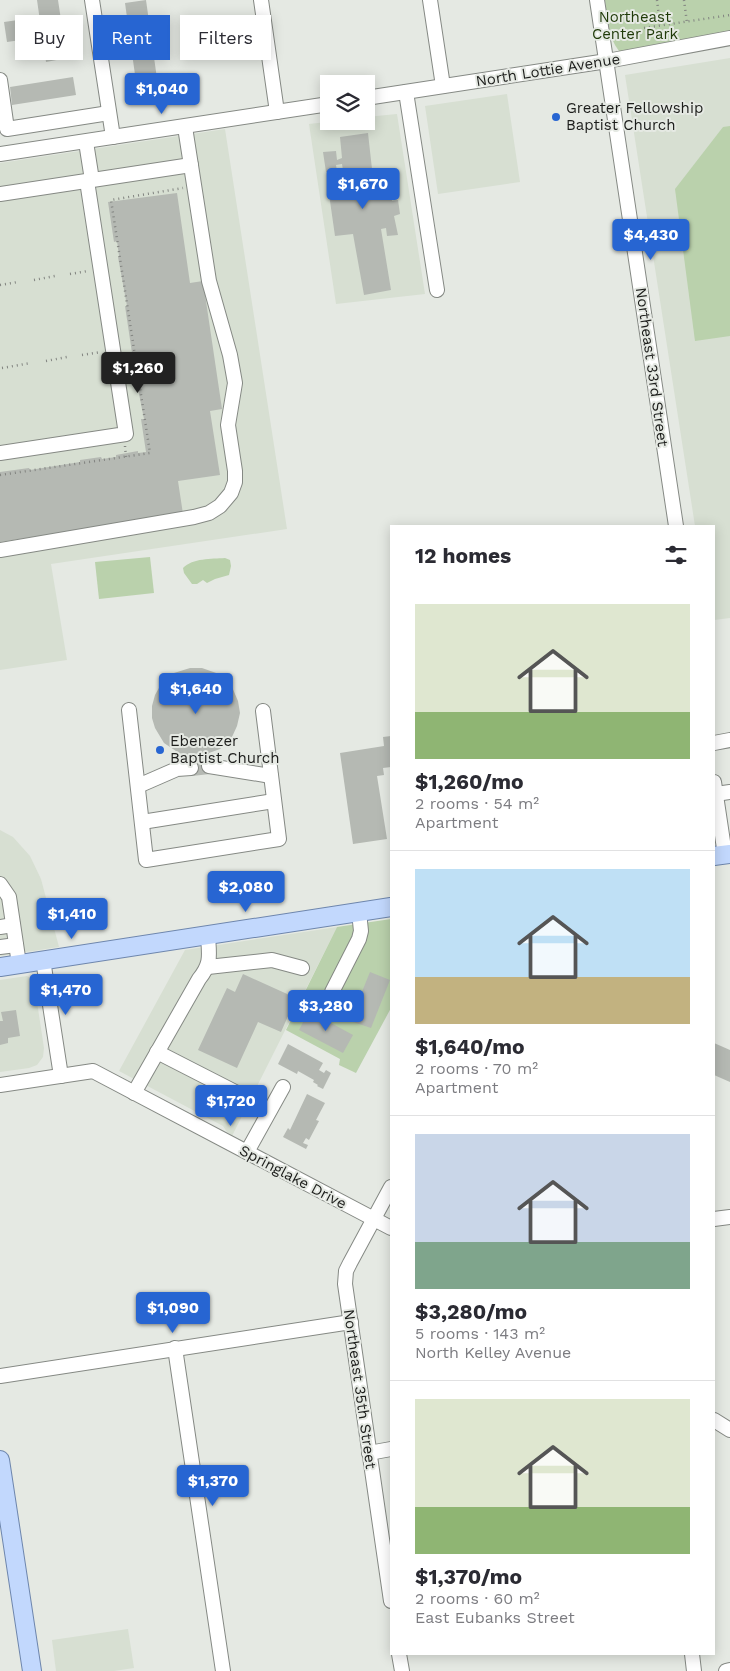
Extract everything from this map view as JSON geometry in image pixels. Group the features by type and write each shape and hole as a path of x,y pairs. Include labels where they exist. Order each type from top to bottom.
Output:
{"main road":[{"path":"0,967 390,907"},
{"path":"0,1460 32,1671"}],"street":[{"path":"92,0 113,137"},
{"path":"260,0 277,112"},
{"path":"430,0 443,86"},
{"name":"Northeast 33rd Street","path":"597,0 676,525"},
{"name":"North Lottie Avenue","path":"375,97 607,62 730,38"},
{"path":"0,80 6,154 320,105"},
{"path":"406,92 436,290"},
{"path":"4,130 109,113"},
{"path":"0,550 194,518 209,513 220,506 231,492 235,482 235,471 228,425 235,383 230,355 209,281 185,127"},
{"path":"0,453 126,434 86,142"},
{"path":"0,194 191,165"},
{"path":"129,710 146,860 279,839 263,711"},
{"path":"715,743 730,740"},
{"path":"210,766 271,776"},
{"path":"138,786 177,769 191,768"},
{"path":"723,855 715,796 730,792"},
{"path":"142,822 274,802"},
{"path":"0,884 9,896 6,926 16,944 19,964"},
{"path":"332,992 359,940 361,931 359,912"},
{"path":"134,1093 208,967 208,936"},
{"path":"0,947 16,944"},
{"path":"43,960 61,1076"},
{"path":"208,967 272,960 302,968"},
{"path":"157,1052 243,1096"},
{"name":"Springlake Drive","path":"0,1085 93,1071 390,1227"},
{"path":"247,1152 283,1087"},
{"name":"Northeast 35th Street","path":"390,1189 346,1271 345,1284 390,1594"},
{"path":"715,1219 730,1217"},
{"path":"0,1376 351,1322"},
{"path":"175,1348 223,1671"},
{"path":"715,1421 730,1430"},
{"path":"369,1453 390,1449"},
{"path":"399,1655 402,1671"},
{"path":"692,1655 694,1671"},
{"path":"726,1671 730,1670"}],"path":[{"path":"656,0 660,25"},
{"path":"684,0 687,22"},
{"path":"644,28 730,15"},
{"path":"110,200 194,187"},
{"path":"70,274 91,271"},
{"path":"34,280 55,276"},
{"path":"0,285 18,282"},
{"path":"82,355 104,352"},
{"path":"46,361 67,357"},
{"path":"2,368 31,363"}],"shaded area":[{"path":"730,58 730,618 715,620 715,525 695,525 625,75"},
{"path":"507,94 520,182 438,194 425,106"},
{"path":"397,114 425,294 336,304 309,124 320,123 320,130 375,130 375,116"},
{"path":"225,129 287,529 51,564 67,660 0,670 0,163"},
{"path":"0,830 13,837 30,856 41,879 59,947 0,956"},
{"path":"337,927 232,1136 223,1126 119,1071 185,950"},
{"path":"27,976 32,979 35,989 44,1048 43,1057 37,1065 29,1068 0,1072 0,980"},
{"path":"128,1629 134,1668 114,1671 56,1671 52,1640"}],"green space":[{"name":"Northeast Center Park","path":"605,0 730,0 730,34 626,52 619,51 610,33"},
{"path":"730,126 730,336 695,341 675,189 723,127"},
{"path":"150,557 154,593 99,599 95,562"},
{"path":"225,558 230,560 229,575 207,583 203,580 197,584 192,584 184,573 183,568 192,562"},
{"path":"390,919 390,1010 356,1073 339,1065 340,1059 286,1030 337,927"}],"building":[{"path":"37,0 58,0 60,15 39,15"},
{"path":"146,0 148,15 127,15 125,3"},
{"path":"15,20 15,41 7,42 4,22"},
{"path":"133,60 154,60 158,86 137,89"},
{"path":"73,77 76,95 12,105 10,87"},
{"path":"368,133 375,196 380,195 379,188 390,186 392,201 398,200 400,214 394,216 398,235 387,236 386,228 381,229 391,290 364,295 353,234 335,236 328,187 345,183 342,164 336,165 337,171 326,172 323,152 336,151 337,160 342,158 340,137"},
{"path":"177,193 190,283 203,281 222,409 210,411 220,475 178,481 183,514 0,542 0,472 29,468 30,470 80,462 80,460 116,457 116,455 138,451 138,453 146,452 141,419 144,419 137,384 139,384 137,372 135,373 117,241 114,242 108,202"},
{"path":"190,668 202,668 219,674 232,687 238,701 240,713 232,737 220,749 209,753 210,774 192,776 191,756 179,753 164,743 155,728 152,718 152,706 160,686 174,673"},
{"path":"390,736 390,767 383,768 384,775 377,776 387,839 353,844 340,753 384,746 383,737"},
{"path":"370,972 390,980 371,1028 350,1021"},
{"path":"243,974 296,998 281,1032 258,1022 237,1068 198,1050 227,988 235,992"},
{"path":"16,1010 20,1036 8,1038 8,1043 0,1045 0,1021 3,1021 1,1012"},
{"path":"309,1011 353,1035 343,1053 299,1030"},
{"path":"715,1043 730,1050 730,1082 715,1075"},
{"path":"288,1044 323,1063 319,1070 324,1073 326,1070 331,1073 323,1089 313,1082 314,1080 298,1071 297,1074 278,1064"},
{"path":"307,1094 325,1103 316,1120 319,1121 309,1140 306,1138 303,1143 308,1145 306,1149 283,1137 288,1128 290,1130"}],"place":[{"name":"Greater Fellowship Baptist Church","path":"556,117"},
{"name":"Ebenezer Baptist Church","path":"160,750"}]}
